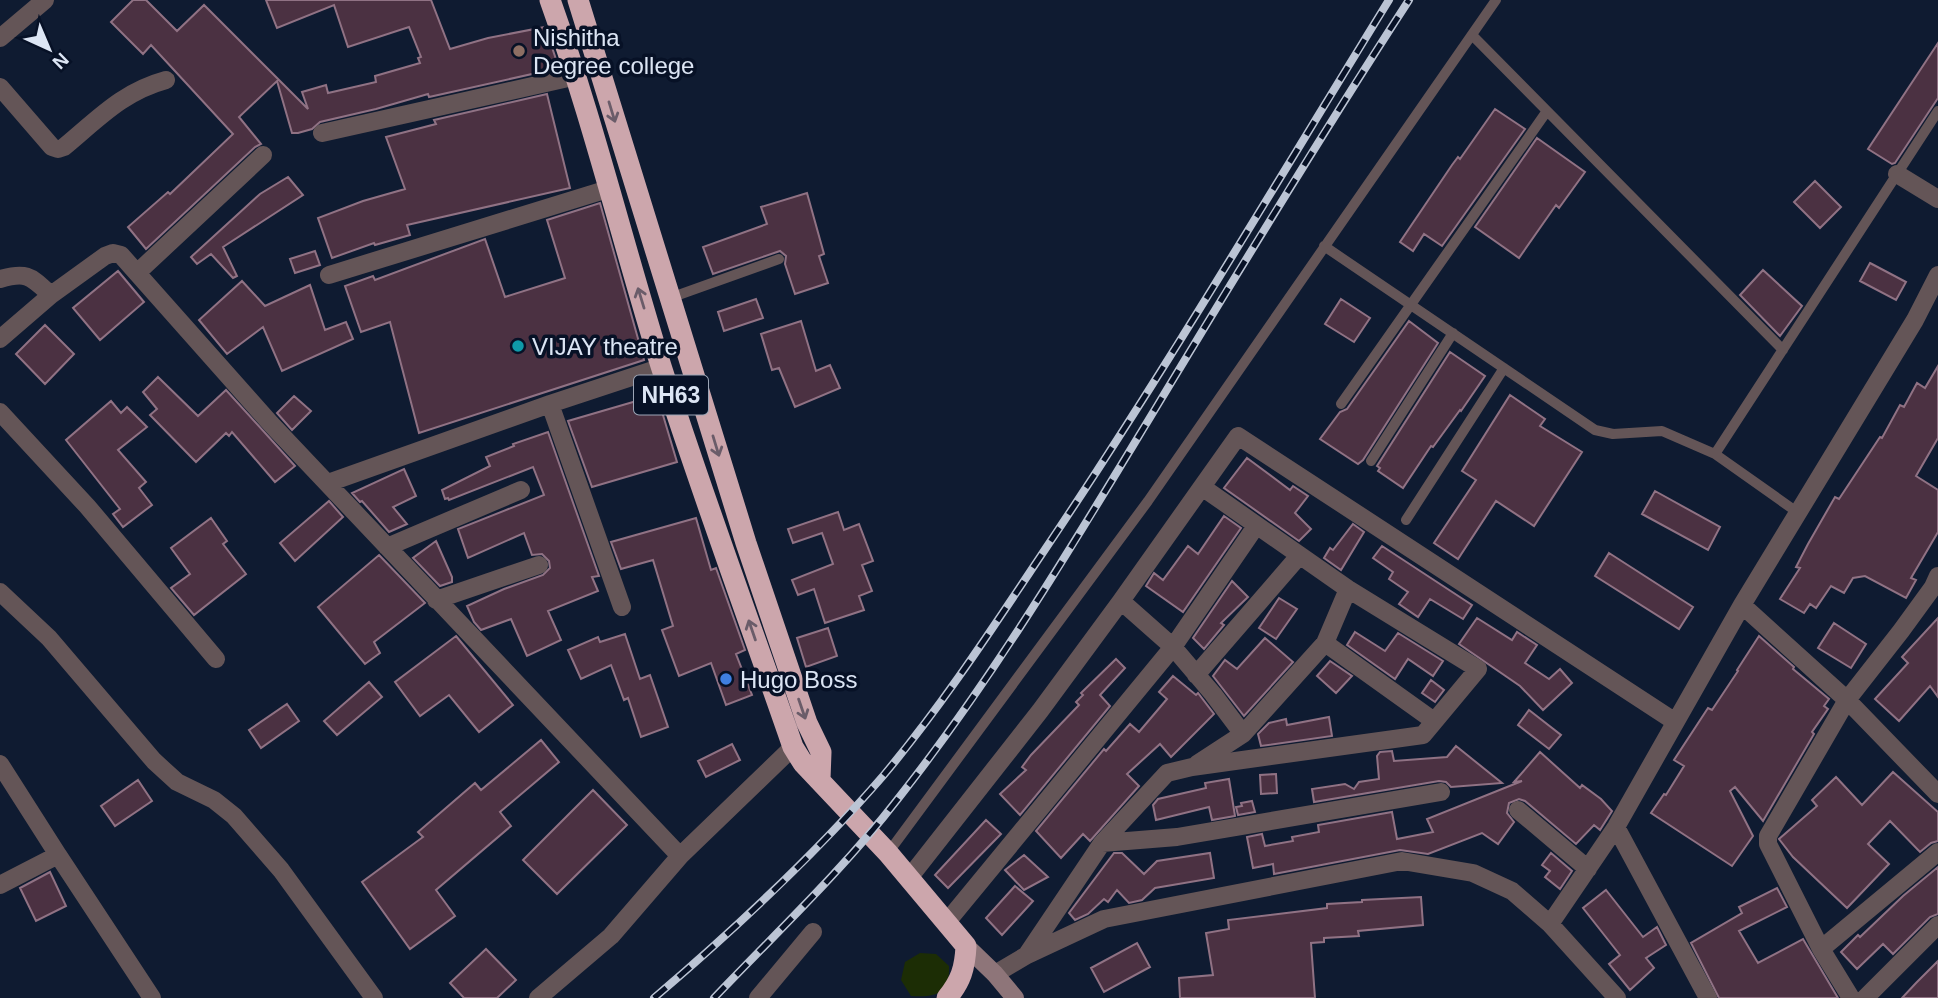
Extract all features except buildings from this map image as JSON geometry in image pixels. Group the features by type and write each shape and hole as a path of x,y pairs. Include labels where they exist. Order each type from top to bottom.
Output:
{"highway":[{"name":"NH63","path":"550,0 577,76 662,367 793,747 803,763 888,853 966,946"},
{"name":"NH63","path":"578,0 746,543 807,723 821,752 820,779"},
{"path":"947,998 965,968 966,946"}],"street":[{"path":"0,38 45,0"},
{"path":"322,133 577,76"},
{"path":"0,88 52,147 58,149 64,147 128,94 166,80"},
{"path":"138,272 263,155"},
{"path":"1898,174 1938,199"},
{"path":"329,275 608,189"},
{"path":"0,339 51,295 105,256 113,253 121,255 271,424 680,856"},
{"path":"0,279 24,274 51,295"},
{"path":"1550,925 1616,827 1742,604 1915,320 1938,275"},
{"path":"328,483 662,367"},
{"path":"550,404 622,607"},
{"path":"0,412 88,506 216,659"},
{"path":"909,878 1040,711 1238,436 1674,721"},
{"path":"1027,955 1102,843 1167,773 1192,767 1423,735 1478,670 1348,589 1202,487"},
{"path":"387,547 521,490"},
{"path":"946,923 1173,647 1256,526"},
{"path":"1196,675 1299,556"},
{"path":"436,600 539,565"},
{"path":"1851,998 1821,949 1768,844 1768,836 1847,700 1936,585"},
{"path":"1192,767 1242,734 1325,643 1348,589"},
{"path":"0,593 49,638 154,761 177,782 214,800 234,816 281,870 374,998"},
{"path":"1121,601 1173,647 1213,694 1242,734"},
{"path":"1742,604 1847,700 1938,794"},
{"path":"1325,643 1434,721"},
{"path":"538,998 611,936 680,856 793,747"},
{"path":"0,764 152,998"},
{"path":"1102,843 1177,837 1441,792"},
{"path":"1518,810 1588,869"},
{"path":"1616,827 1708,998"},
{"path":"1821,949 1938,852"},
{"path":"0,885 58,855"},
{"path":"995,974 1027,955 1104,919 1402,861 1473,873 1512,891 1550,925 1617,998"},
{"path":"1865,998 1938,925"},
{"path":"758,998 813,932"},
{"path":"966,946 1015,998"}],"lane":[{"path":"888,853 1148,501 1496,0"},
{"path":"1472,35 1783,350"},
{"path":"1341,404 1547,111"},
{"path":"1715,454 1938,111"},
{"path":"1324,246 1595,430 1613,434 1662,431 1715,454 1797,512"},
{"path":"670,298 779,260"},
{"path":"1371,461 1453,333"},
{"path":"1406,520 1504,368"}],"green space":[{"path":"920,953 936,954 949,966 949,975 940,992 928,996 911,996 901,980 905,962"}],"railway":[{"path":"654,998 744,919 801,864 883,776 929,718 1140,404 1389,0"},
{"path":"714,998 854,852 897,800 967,705 1065,557 1281,202 1409,0"}],"place":[{"name":"Nishitha Degree college","path":"519,51"},
{"name":"VIJAY theatre","path":"518,346"},
{"name":"Hugo Boss","path":"726,679"}]}
